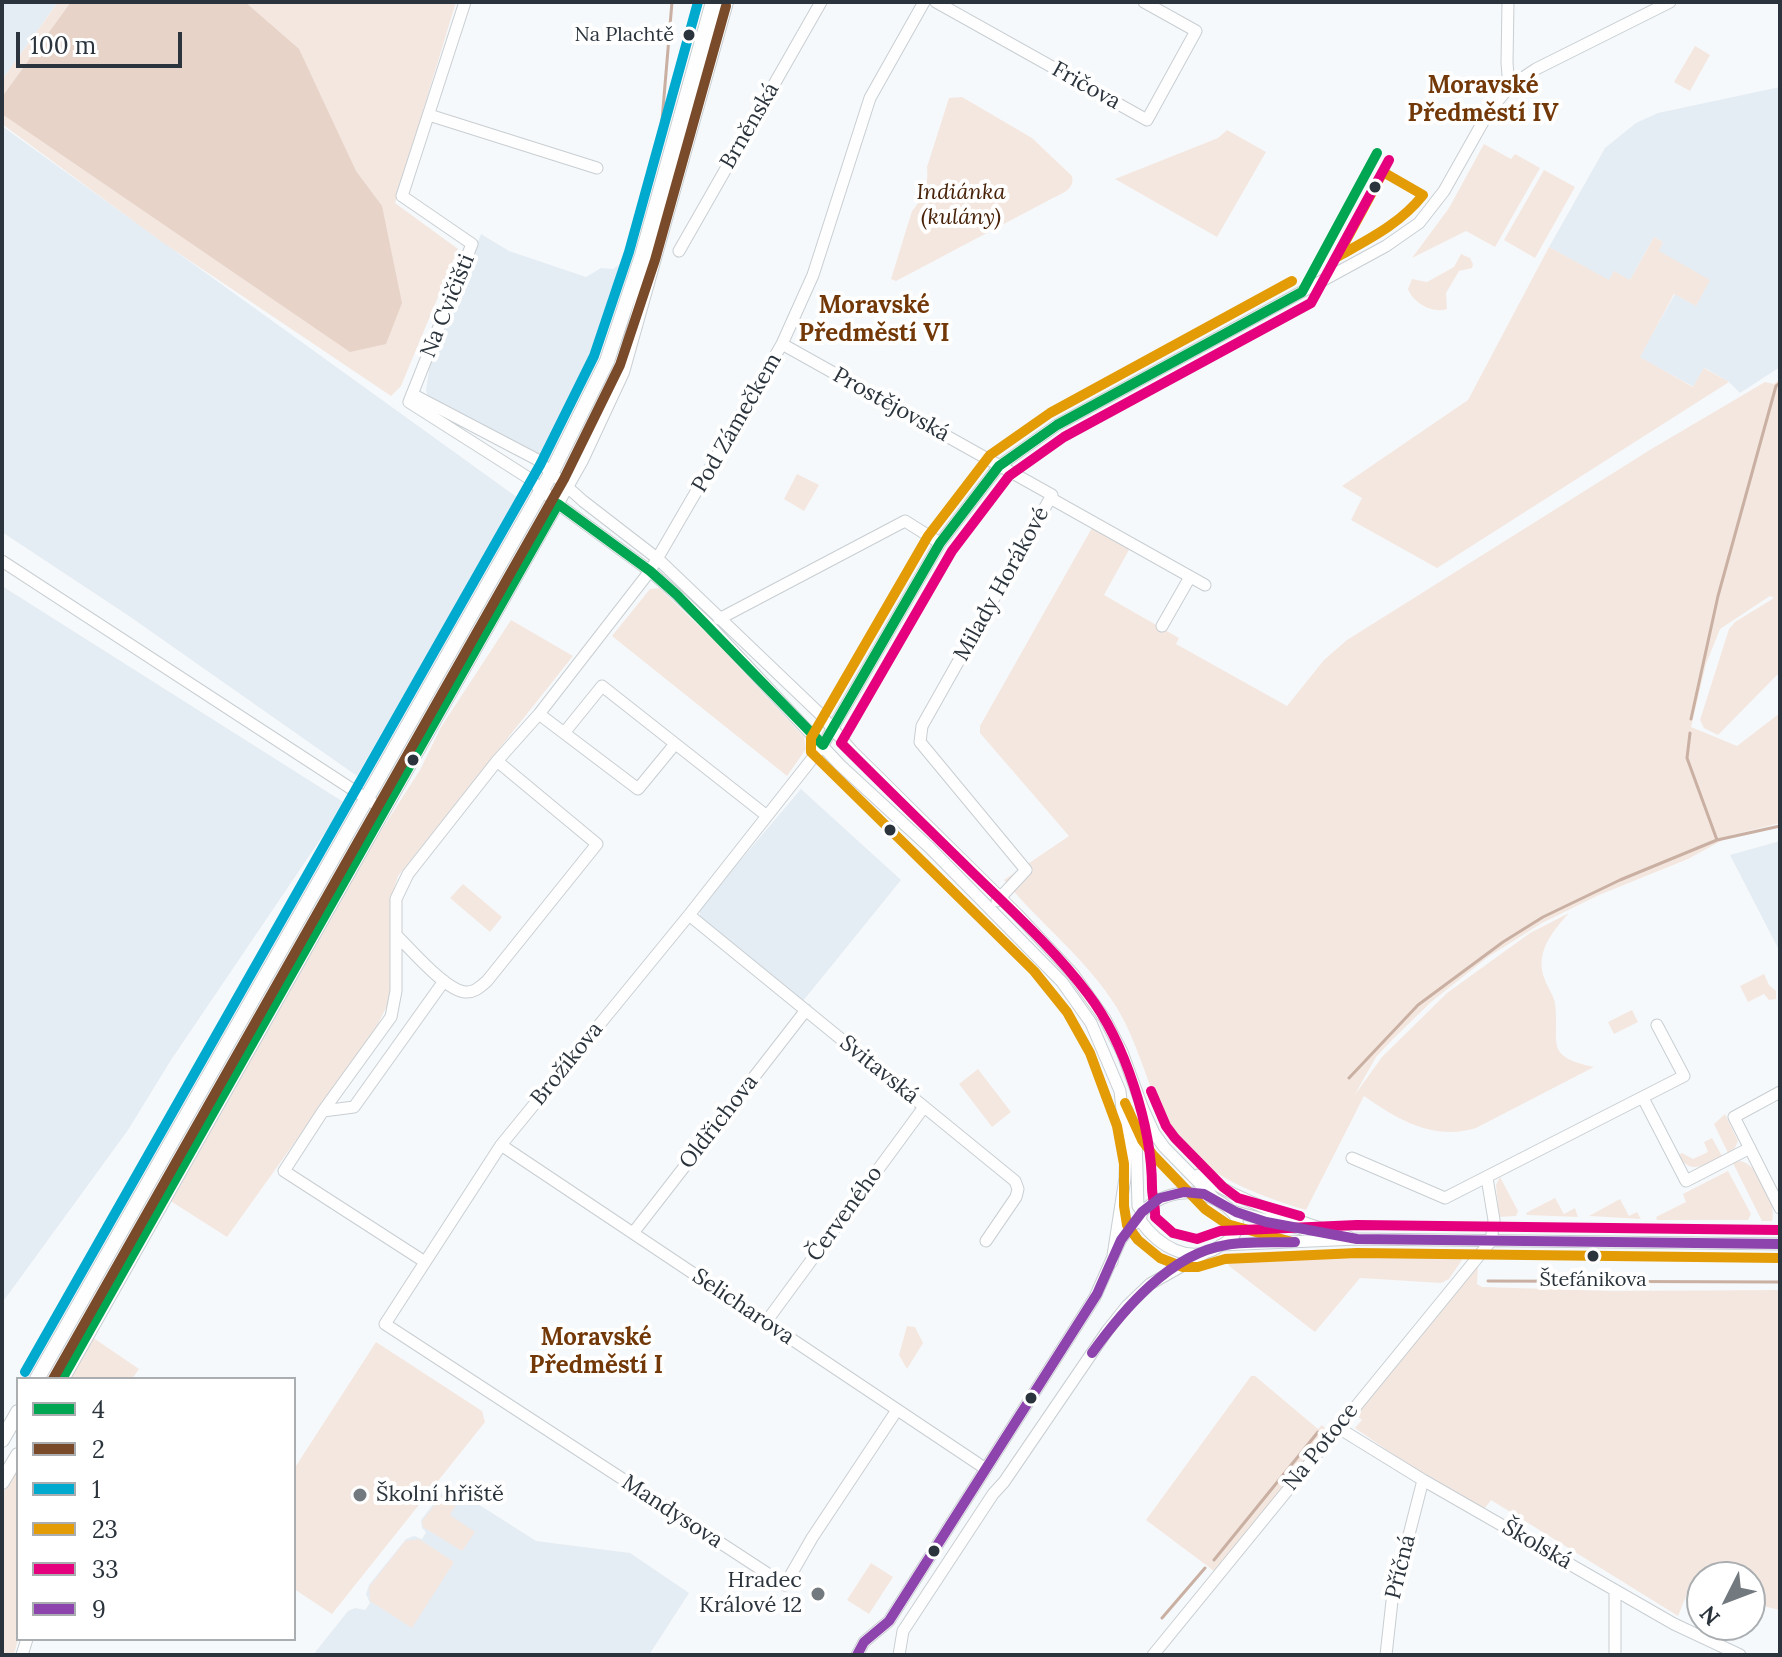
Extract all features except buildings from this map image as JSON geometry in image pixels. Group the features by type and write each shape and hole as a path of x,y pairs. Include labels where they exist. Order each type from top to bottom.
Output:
{"main road":[{"path":"38,1377 552,472 607,361 647,240 713,2"},
{"path":"63,1377 567,488 622,372 726,2"},
{"path":"2,1440 16,1416"},
{"path":"2,1482 16,1458"}],"street":[{"name":"Na Cvičišti","path":"412,394 472,244 402,196 465,2"},
{"name":"Brněnská","path":"679,251 821,2"},
{"name":"Pod Zámečkem","path":"425,1262 284,1171 391,1017 396,991 396,899 408,874 497,761 539,714 650,571 782,344 813,275 870,98 924,2"},
{"name":"Fričova","path":"936,2 1147,120 1196,31 1144,2"},
{"path":"1508,2 1509,87"},
{"path":"823,745 940,543 999,466 1057,425 1386,246 1419,223 1444,191 1488,113 1509,87 1549,62 1670,2"},
{"path":"429,115 597,168"},
{"name":"Prostějovská","path":"782,344 999,466"},
{"path":"1205,1253 1172,1250 1150,1234 1138,1206 1136,1137 1103,1047 1079,1004 1044,962 840,765 710,626 650,571 542,489 409,402 412,394 536,459 567,488 658,559 834,730 1000,897 1090,996 1122,1052 1154,1133 1214,1198 1232,1211 1294,1228 1357,1239"},
{"name":"Milady Horákové","path":"999,466 1052,495 922,726 920,742 1026,870 1000,897"},
{"path":"1050,498 1205,585"},
{"path":"719,619 905,521 940,543"},
{"path":"2,561 384,810"},
{"path":"1162,626 1190,577"},
{"path":"564,733 602,686 767,816"},
{"path":"539,714 638,789 675,744"},
{"name":"Brožíkova","path":"385,1324 501,1145 823,745"},
{"path":"396,935 444,981 462,992 475,991 487,981 597,844 497,761"},
{"path":"990,908 1000,897"},
{"name":"Svitavská","path":"689,915 1017,1186 1016,1197 986,1241"},
{"path":"323,1111 354,1107 444,981"},
{"name":"Oldřichova","path":"633,1233 806,1010"},
{"path":"1352,1158 1445,1198 1684,1076 1657,1025"},
{"path":"1112,1262 1125,1178 1126,1147 1120,1091"},
{"path":"1780,1092 1734,1117 1780,1208"},
{"path":"1643,1098 1686,1181 1750,1148"},
{"name":"Červeného","path":"766,1322 924,1107"},
{"name":"Selicharova","path":"501,1145 986,1469"},
{"path":"1182,1165 1234,1195 1296,1222 1357,1239"},
{"path":"1487,1178 1494,1220 1491,1241"},
{"path":"857,1655 864,1642 889,1621 986,1469 1095,1297 1123,1237 1155,1202 1184,1192 1198,1192 1214,1198"},
{"path":"899,1654 903,1631 993,1494 1107,1331 1150,1284 1233,1236 1237,1228 1232,1211"},
{"path":"1221,1245 1357,1239 1780,1244"},
{"name":"Na Potoce","path":"1153,1655 1491,1241"},
{"name":"Mandysova","path":"385,1324 785,1585 812,1538 897,1410"},
{"name":"Školská","path":"1337,1427 1674,1624 1740,1655"},
{"name":"Příčná","path":"1386,1655 1392,1601 1423,1480"},
{"path":"1615,1590 1615,1655"},
{"path":"873,1635 881,1633 889,1637 899,1654"}],"shaded area":[{"path":"2,2 58,2 2,80"},
{"path":"71,2 245,2 299,49 356,171 382,206 402,303 386,344 350,352 2,114 2,97"},
{"path":"1780,87 1780,367 1740,393 1729,382 1705,368 1694,387 1639,357 1675,294 1696,306 1699,300 1658,251 1663,242 1654,237 1630,280 1609,281 1549,247 1605,148 1636,123 1658,113"},
{"path":"2,126 518,498 357,776 129,616 2,532"},
{"path":"481,234 509,251 586,277 601,268 613,269 627,259 613,303 546,454 531,457 428,397 426,390 430,364"},
{"path":"2,586 345,803 171,1060 128,1130 2,1303"},
{"path":"801,789 901,880 803,1001 700,917 700,908"},
{"path":"1780,841 1780,952 1730,855"},
{"path":"448,1485 536,1541 630,1553 689,1593 649,1655 313,1655 348,1611 355,1608 365,1610 370,1603 366,1594 369,1585 406,1539 414,1536 422,1539 426,1532 421,1520"}],"green space":[{"path":"58,2 456,2 395,203 458,249 401,386 391,396 162,242 2,124 2,80"},
{"path":"1695,46 1710,55 1690,91 1674,82"},
{"name":"Indiánka (kulány)","path":"962,97 1032,138 1072,176 1072,184 1061,194 896,281 891,279 912,211 924,190 927,167 949,98"},
{"path":"1227,130 1266,152 1217,237 1115,179 1218,138"},
{"path":"1484,144 1511,159 1515,154 1540,168 1495,247 1466,231 1412,258 1449,208"},
{"path":"1544,170 1575,187 1535,258 1504,240"},
{"path":"1654,237 1663,242 1659,251 1710,280 1696,306 1674,294 1640,357 1693,387 1704,368 1729,382 1437,568 1351,520 1362,498 1342,486 1468,400 1549,247 1609,280 1614,271 1630,280"},
{"path":"1461,254 1470,258 1472,268 1459,271 1446,293 1447,309 1430,309 1414,299 1408,289 1412,279 1427,282 1454,267"},
{"path":"1780,379 1780,672 1718,735 1704,728 1700,720 1729,629 1774,598 1770,596 1720,629 1706,664 1691,727 1737,746 1780,713 1780,823 1732,835 1688,859 1599,895 1542,923 1488,957 1431,1002 1393,1039 1376,1057 1354,1096 1382,1057 1447,993 1530,933 1569,913 1546,944 1542,970 1555,1003 1557,1046 1567,1058 1594,1067 1476,1128 1461,1131 1446,1132 1417,1126 1364,1096 1306,1210 1243,1187 1204,1165 1173,1134 1162,1115 1130,1034 1105,990 1004,880 1069,836 980,733 980,726 1093,526 1130,548 1104,595 1179,638 1176,644 1287,706 1324,660 1347,640 1653,448 1765,382 1774,384"},
{"path":"797,474 819,485 804,511 784,499"},
{"path":"659,588 713,639 804,737 806,749 787,776 612,636 650,589"},
{"path":"511,620 573,656 398,876 390,902 390,1000 375,1030 227,1237 169,1200 373,843 420,770 441,727"},
{"path":"463,884 502,917 490,932 450,898"},
{"path":"1764,974 1776,991 1776,999 1769,1000 1764,994 1748,1002 1740,986"},
{"path":"1632,1010 1638,1022 1614,1034 1608,1022"},
{"path":"978,1069 1011,1112 992,1127 959,1084"},
{"path":"1725,1114 1738,1141 1728,1153 1714,1124"},
{"path":"1712,1138 1722,1156 1710,1163 1693,1167 1678,1155 1682,1153 1693,1159 1708,1152 1704,1142"},
{"path":"1741,1161 1754,1170 1765,1186 1772,1205 1772,1221 1762,1221 1733,1163"},
{"path":"1728,1171 1751,1214 1748,1220 1657,1220 1656,1217 1686,1202 1683,1194"},
{"path":"1500,1177 1518,1211 1516,1216 1499,1217 1496,1185"},
{"path":"1555,1198 1564,1214 1575,1208 1578,1217 1527,1215 1526,1213"},
{"path":"1620,1199 1629,1216 1637,1212 1641,1219 1589,1216"},
{"path":"1527,1224 1769,1226 1760,1232 1524,1229"},
{"path":"1318,1250 1456,1252 1462,1260 1449,1279 1441,1283 1360,1278 1315,1332 1229,1266 1225,1253"},
{"path":"1478,1265 1477,1284 1482,1287 1613,1291 1780,1290 1780,1610 1766,1607 1766,1561 1686,1561 1686,1596 1678,1616 1491,1500 1485,1508 1433,1482 1355,1428 1362,1420 1356,1415"},
{"path":"907,1326 915,1327 923,1343 907,1369 899,1355"},
{"path":"92,1337 139,1369 133,1377 69,1377"},
{"name":"Školní hřiště","path":"376,1342 482,1411 485,1422 332,1614 296,1590 296,1466"},
{"path":"1251,1376 1255,1376 1318,1429 1322,1425 1329,1432 1214,1571 1146,1520"},
{"path":"16,1470 18,1641 14,1655 2,1655 2,1494"},
{"path":"447,1490 460,1498 450,1515 475,1532 462,1551 423,1527 422,1521"},
{"path":"419,1539 454,1562 412,1628 370,1601 369,1587 405,1541"},
{"path":"871,1563 893,1577 869,1614 847,1600"}],"waterway":[{"path":"653,171 660,144 672,2"},
{"path":"1691,719 1718,596 1776,386 1780,383"},
{"path":"1690,733 1687,758 1717,840"},
{"path":"1349,1078 1418,1005 1503,942 1543,917 1620,880 1717,840 1780,826"},
{"path":"1488,1281 1780,1282"},
{"path":"1214,1560 1318,1432"},
{"path":"1162,1618 1205,1568"}],"transit line":[{"name":"1","path":"25,1372 540,465 594,356 629,252 698,2"},
{"name":"2","path":"54,1377 564,479 620,365 655,260 726,6"},
{"name":"4","path":"63,1377 558,504 650,571 677,595 823,745 940,543 999,466 1057,425 1302,292 1377,153"},
{"name":"33","path":"1389,160 1311,303 1064,437 1009,476 952,551 841,743 1048,947 1088,994 1125,1060 1147,1138 1155,1217 1173,1233 1197,1239 1220,1231 1357,1225 1780,1230"},
{"name":"23","path":"1383,172 1423,195 1394,223 1337,257 1383,172"},
{"name":"23","path":"1292,281 1050,413 990,455 928,536 811,738 811,752 1034,971 1067,1012 1090,1053 1117,1126 1124,1164 1127,1225 1138,1240 1160,1258 1183,1267 1198,1267 1225,1259 1357,1253 1780,1258"},
{"name":"33","path":"1151,1091 1166,1126 1223,1187 1238,1198 1300,1216"},
{"name":"23","path":"1125,1103 1142,1140 1153,1155 1205,1209 1227,1224 1292,1242"},
{"name":"9","path":"857,1655 864,1642 889,1621 1097,1294 1121,1240 1142,1212 1160,1198 1184,1192 1204,1194 1236,1212 1266,1222 1357,1239 1780,1244"},
{"name":"9","path":"1092,1353 1133,1302 1186,1260 1205,1250 1226,1245 1295,1242"}],"place":[{"name":"Na Plachtě","path":"689,35"},
{"name":"Štefánikova","path":"1593,1256"},
{"name":"Školní hřiště","path":"360,1495"},
{"name":"Hradec Králové 12","path":"818,1594"}],"district":[{"name":"Moravské Předměstí IV","path":"1483,100"},
{"name":"Moravské Předměstí VI","path":"874,320"},
{"name":"Moravské Předměstí I","path":"596,1352"}]}
